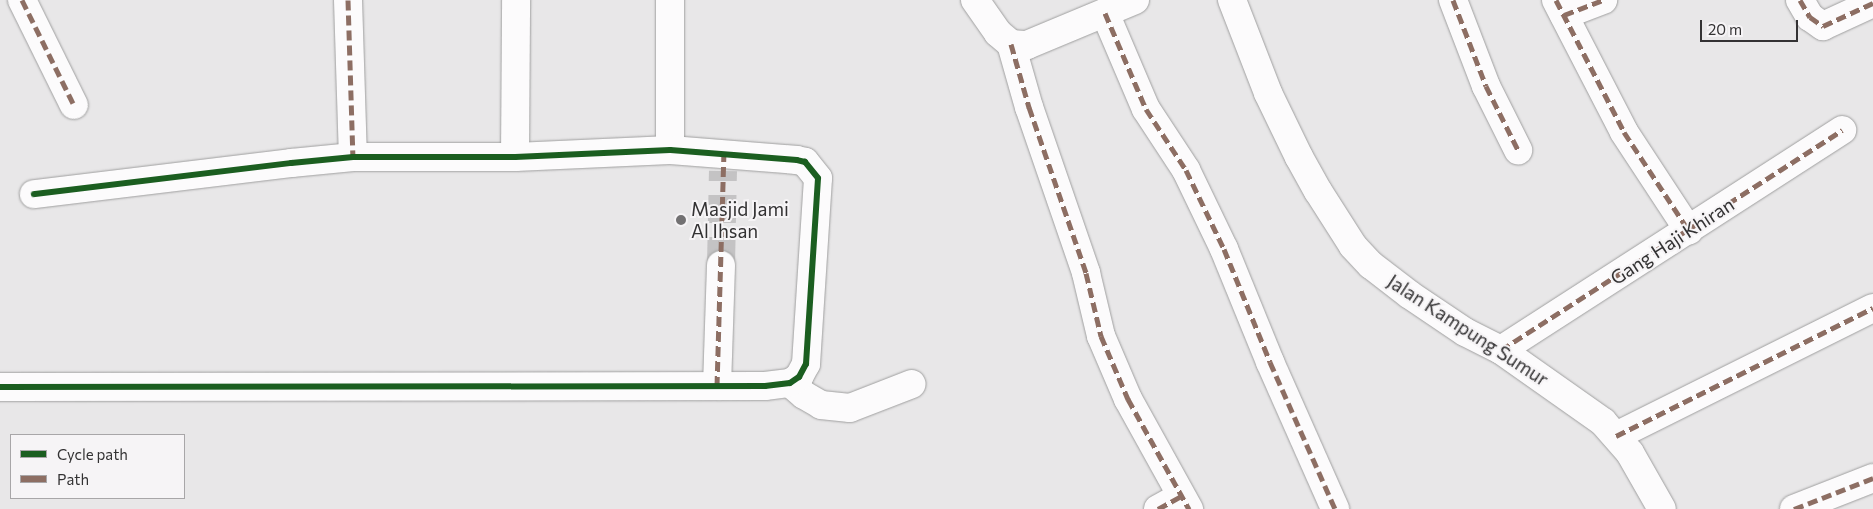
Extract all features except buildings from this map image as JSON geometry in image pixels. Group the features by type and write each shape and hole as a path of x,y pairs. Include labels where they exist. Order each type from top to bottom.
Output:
{"street":[{"path":"22,0 74,105"},
{"path":"348,0 353,157"},
{"path":"515,158 516,0"},
{"path":"670,0 670,150"},
{"path":"976,0 998,33 1011,44 1029,107 1086,273 1101,336 1128,399 1185,502 1158,509"},
{"path":"1011,44 1027,45 1135,0"},
{"name":"Jalan Kampung Sumur","path":"1232,0 1268,93 1291,141 1318,191 1354,246 1371,265 1410,296 1465,332 1501,350 1603,422 1630,454 1662,509"},
{"path":"1453,0 1486,86 1518,150"},
{"path":"1603,0 1560,8 1624,132 1689,231"},
{"path":"1800,0 1810,16 1823,26 1873,3"},
{"path":"1105,12 1146,109 1186,170 1224,250 1270,362 1335,509"},
{"name":"Gang Haji Khiran","path":"1501,350 1689,231 1842,130"},
{"path":"0,387 766,386 790,383 799,377 806,364 818,178 805,162 797,160 724,162 670,150 515,158 353,157 291,162 34,194"},
{"path":"717,386 721,266"},
{"path":"1616,436 1873,308"},
{"path":"790,383 804,395 821,405 850,408 912,384"},
{"path":"1794,509 1873,478"}],"tunnel":[{"path":"721,265 723,171"}],"marked path":[{"path":"22,0 74,105"},
{"path":"348,0 353,157"},
{"path":"1453,0 1486,86 1518,150"},
{"path":"1556,0 1624,132 1689,231"},
{"path":"1564,15 1603,0"},
{"path":"1800,0 1810,17 1823,26 1873,3"},
{"path":"1105,13 1146,109 1186,170 1224,249 1270,362 1335,509"},
{"path":"1011,44 1029,107 1086,273 1101,336 1128,399 1189,509"},
{"path":"1501,350 1842,130"},
{"path":"717,386 724,154"},
{"path":"1616,436 1873,308"},
{"path":"1794,509 1873,478"},
{"path":"1158,509 1181,496"}],"cycle path":[{"path":"0,387 765,386 790,383 799,377 806,364 818,178 805,162 797,160 670,150 515,157 353,157 34,194"}],"place":[{"name":"Masjid Jami Al Ihsan","path":"681,220"}]}
